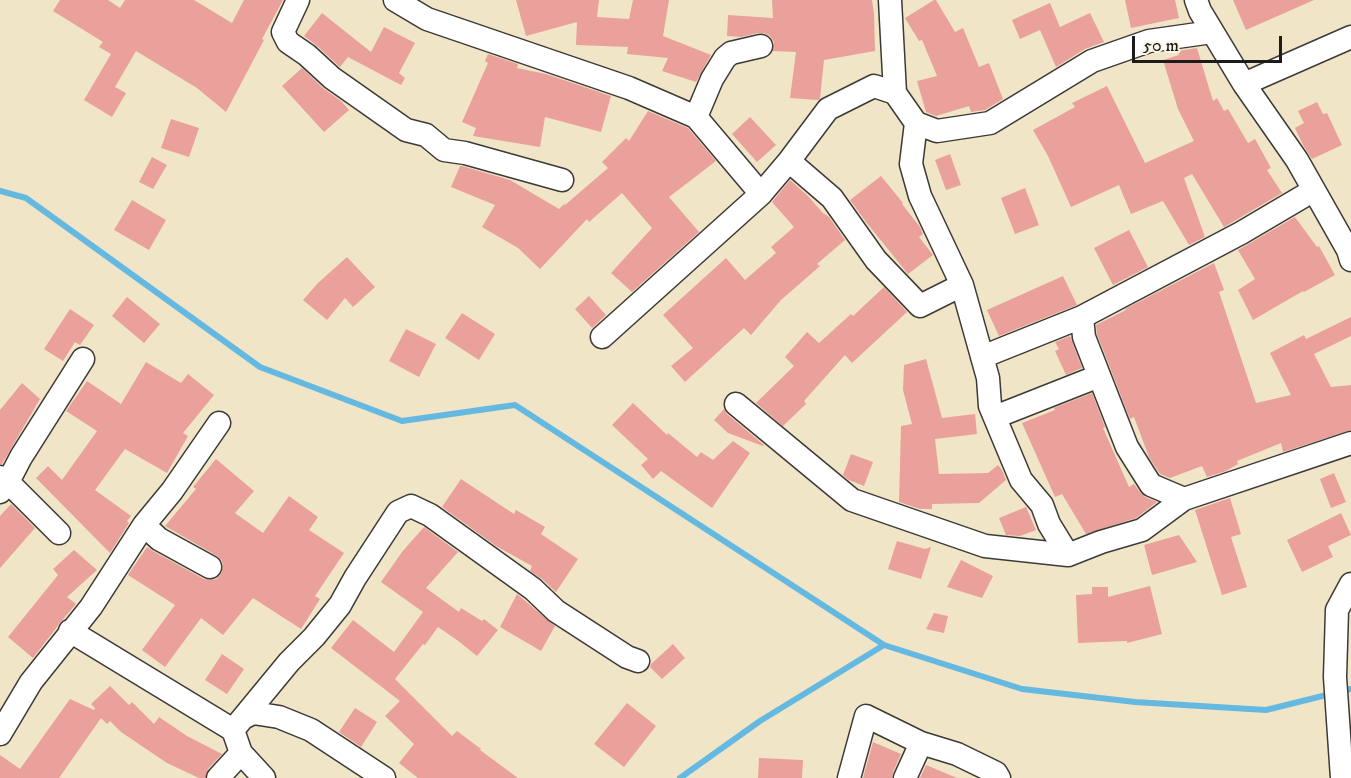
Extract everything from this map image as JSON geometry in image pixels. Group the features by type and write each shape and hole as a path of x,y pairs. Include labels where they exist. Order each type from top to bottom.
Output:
{"street":[{"path":"298,0 283,32 288,42 307,55 332,78 406,130 426,135 444,150 465,153 561,180"},
{"path":"395,0 427,19 629,88 696,117 761,194"},
{"path":"890,0 896,93 916,123 937,131 990,123 1092,61 1149,41 1212,32"},
{"path":"1196,0 1200,11 1244,84 1298,160 1348,250 1351,260"},
{"path":"1244,84 1351,38"},
{"path":"696,117 712,79 725,58 731,53 761,46"},
{"path":"602,337 761,194 828,109 874,86 896,93"},
{"path":"916,123 911,165 920,196 962,285 988,378 990,406 1022,480 1042,505 1049,524 1068,555"},
{"path":"789,161 832,198 876,260 920,306 962,285"},
{"path":"982,357 1082,317 1240,233 1314,190"},
{"path":"1082,317 1084,337 1128,447 1151,485 1184,499"},
{"path":"59,532 3,484 83,359"},
{"path":"995,417 1099,376"},
{"path":"736,404 852,500 985,546 1068,555 1142,530 1184,499 1351,443"},
{"path":"0,734 31,682 91,607 144,525 172,491 219,423"},
{"path":"264,778 241,753 239,723 340,605 398,513 411,506 430,515 524,582 556,611 627,657 638,661"},
{"path":"144,525 159,539 210,567"},
{"path":"1345,777 1335,677 1336,610 1351,584"},
{"path":"70,631 198,710 239,723"},
{"path":"239,723 253,713 279,717 311,730 384,778"},
{"path":"849,778 866,716 921,743 957,754 996,773 999,778"},
{"path":"905,778 921,743"},
{"path":"218,778 241,753"}],"building":[{"path":"60,0 108,0 120,8 125,0 194,0 232,23 244,0 283,0 226,112 197,88 136,51 115,87 126,93 112,117 84,100 111,54 99,47 103,42 53,11"},
{"path":"516,0 599,0 597,17 629,19 633,0 669,0 663,36 711,55 696,82 662,71 668,58 627,54 628,47 576,45 577,22 526,36"},
{"path":"772,0 872,0 875,51 824,60 820,99 790,98 796,52 773,51 774,42 764,33 741,37 727,36 728,15 773,18"},
{"path":"934,0 955,32 963,28 979,67 989,63 1003,99 985,110 971,112 969,106 936,116 926,112 917,81 937,76 922,40 919,41 905,18"},
{"path":"1125,0 1175,0 1179,18 1131,28"},
{"path":"1233,0 1314,0 1246,30"},
{"path":"1050,3 1060,27 1090,13 1104,42 1085,49 1056,67 1040,30 1020,39 1012,20"},
{"path":"322,13 371,52 384,27 415,43 399,73 405,78 401,85 348,57 340,67 304,36"},
{"path":"1197,48 1213,101 1217,98 1224,111 1228,109 1248,143 1255,139 1271,168 1267,170 1282,193 1224,227 1192,174 1184,178 1205,237 1189,245 1163,201 1131,214 1119,185 1071,207 1048,156 1033,130 1075,107 1072,103 1107,86 1145,163 1194,141 1178,109 1163,60 1179,55 1178,51"},
{"path":"488,54 518,64 517,68 546,74 611,96 601,132 545,117 540,147 473,136 476,128 462,122 488,63 485,61"},
{"path":"302,68 349,110 324,132 282,86"},
{"path":"1317,102 1323,114 1327,113 1342,145 1312,159 1295,128 1304,123 1298,111"},
{"path":"648,111 688,128 716,161 669,197 699,232 632,292 611,273 652,228 622,193 589,222 587,219 540,269 518,248 482,227 495,205 451,187 462,166 510,180 559,209 608,168 602,162 626,138 629,141"},
{"path":"750,117 776,145 757,162 732,134"},
{"path":"171,119 199,128 189,157 161,148"},
{"path":"950,154 961,185 946,190 935,160"},
{"path":"152,157 167,165 153,189 139,182"},
{"path":"881,176 920,227 923,234 919,237 933,255 908,274 850,200"},
{"path":"790,180 829,217 845,240 817,264 820,266 781,300 751,335 744,328 685,382 671,366 693,348 663,315 726,258 745,280 776,253 771,247 794,227 772,202"},
{"path":"1025,188 1039,225 1015,234 1001,198"},
{"path":"132,200 166,220 149,250 114,230"},
{"path":"1295,217 1317,247 1319,246 1335,275 1253,320 1238,290 1255,279 1238,250"},
{"path":"1129,230 1148,267 1113,285 1094,248"},
{"path":"347,257 375,287 353,307 345,298 327,320 303,300"},
{"path":"1214,263 1224,290 1219,292 1256,403 1291,395 1270,353 1304,335 1306,339 1351,317 1351,336 1314,354 1331,387 1351,385 1351,430 1283,452 1281,443 1237,461 1238,464 1226,471 1207,477 1202,466 1170,478 1160,474 1149,457 1134,417 1130,419 1097,334 1096,325"},
{"path":"1063,276 1077,305 999,336 987,310"},
{"path":"884,287 907,312 852,363 845,355 804,401 806,404 783,426 756,403 794,366 785,357 807,332 819,343"},
{"path":"589,296 606,315 592,328 575,309"},
{"path":"127,297 160,324 144,343 112,316"},
{"path":"70,309 94,325 80,345 75,342 63,361 44,349"},
{"path":"462,313 495,334 479,360 445,338"},
{"path":"406,329 436,344 419,377 389,361"},
{"path":"1070,336 1082,368 1066,375 1055,351 1059,349 1055,342"},
{"path":"926,359 942,418 975,414 977,434 935,439 939,474 988,473 998,465 1006,480 979,503 932,504 932,509 920,509 899,502 901,426 912,424 903,390 904,365"},
{"path":"146,362 181,383 188,374 214,395 183,433 188,436 167,473 125,449 95,490 131,516 110,553 36,478 48,466 62,480 97,431 66,411 87,381 121,404"},
{"path":"22,383 40,399 0,464 0,410"},
{"path":"1092,393 1105,427 1103,428 1129,487 1134,484 1145,497 1157,502 1136,518 1086,534 1062,494 1055,497 1022,423"},
{"path":"633,403 667,435 668,433 697,457 701,452 713,460 733,441 750,453 712,508 661,471 653,479 641,465 648,459 612,425"},
{"path":"724,409 764,445 728,433 714,420"},
{"path":"851,454 873,462 864,486 843,475"},
{"path":"216,459 254,491 235,513 263,533 289,496 318,517 309,530 344,553 315,596 320,599 301,629 253,598 223,635 201,618 165,667 142,650 175,605 128,575 147,547 204,579 216,579 221,574 222,561 217,556 165,526 196,489 193,487"},
{"path":"1334,473 1346,502 1331,508 1320,479"},
{"path":"461,479 514,514 516,510 545,527 541,534 578,559 556,592 530,571 532,566 496,546 442,507"},
{"path":"1230,498 1241,534 1231,537 1247,587 1222,595 1195,510"},
{"path":"11,504 35,528 0,568 0,516"},
{"path":"1026,507 1036,530 1020,536 1006,535 999,518"},
{"path":"1341,513 1351,535 1328,546 1333,557 1302,572 1287,540"},
{"path":"424,527 458,552 426,588 459,612 461,608 482,621 484,619 498,630 477,656 438,627 395,679 452,736 457,731 518,778 418,778 399,763 414,744 385,716 400,701 331,648 353,620 394,652 423,612 381,582 402,552"},
{"path":"1179,535 1197,562 1152,575 1144,545"},
{"path":"897,541 925,549 931,547 921,579 888,569"},
{"path":"74,550 97,570 67,597 76,604 33,658 8,637 58,575 53,569"},
{"path":"961,560 993,576 982,598 947,587"},
{"path":"1150,586 1162,634 1127,643 1127,641 1078,643 1076,595 1092,594 1092,587 1108,587 1108,597"},
{"path":"517,594 555,626 541,651 500,627"},
{"path":"934,613 948,616 944,633 926,629"},
{"path":"673,644 685,658 662,679 650,667"},
{"path":"222,654 244,669 227,694 205,680"},
{"path":"110,686 129,705 132,702 154,724 159,717 187,736 222,754 208,769 205,778 199,778 167,763 121,732 110,721 107,724 101,718 59,778 0,778 0,755 20,769 70,699 94,710 91,704"},
{"path":"627,703 656,726 624,767 594,744"},
{"path":"355,708 377,722 361,747 339,732"},
{"path":"873,742 901,754 892,778 863,778"},
{"path":"759,758 803,760 802,778 758,778"},
{"path":"926,765 957,778 920,778"}],"waterway":[{"path":"0,191 26,198 260,367 402,421 515,405 884,645 1022,689 1135,702 1266,710 1351,689"},
{"path":"680,778 760,721 884,645"}]}
